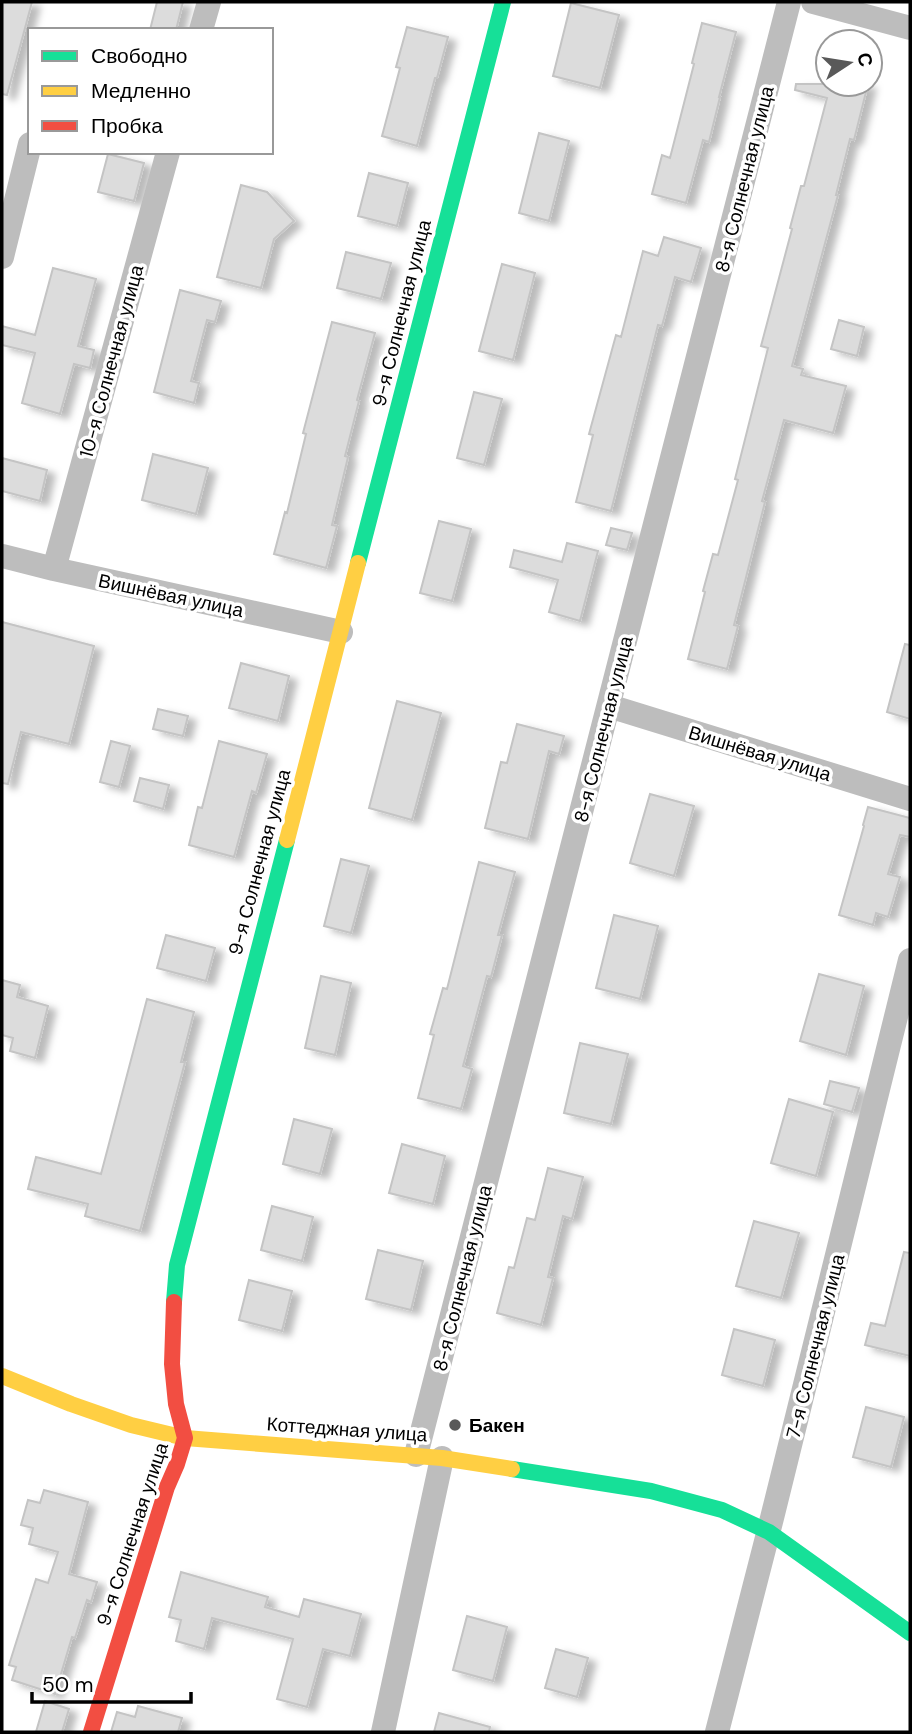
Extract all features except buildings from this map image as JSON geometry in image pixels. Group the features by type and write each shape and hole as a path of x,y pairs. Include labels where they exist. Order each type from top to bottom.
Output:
{"street":[{"path":"202,28 209,2"},
{"name":"9-я Солнечная улица","path":"91,1732 184,1438 176,1404 172,1364 172,1319 177,1265 503,2"},
{"name":"8-я Солнечная улица","path":"416,1455 789,2"},
{"path":"813,2 910,28"},
{"path":"2,257 28,152"},
{"name":"10-я Солнечная улица","path":"54,569 167,154"},
{"name":"Вишнёвая улица","path":"2,556 341,632"},
{"name":"Вишнёвая улица","path":"609,706 910,799"},
{"name":"7-я Солнечная улица","path":"717,1732 910,960"},
{"name":"Коттеджная улица","path":"2,1376 119,1421 184,1438 442,1458 651,1491 722,1510 769,1532 910,1633"},
{"path":"383,1732 442,1458"}],"traffic: fast":[{"path":"358,563 503,2"},
{"path":"174,1302 177,1265 287,840"},
{"path":"512,1469 651,1491 722,1510 769,1532 910,1633"}],"traffic: slow":[{"path":"287,840 358,563"},
{"path":"2,1376 131,1425 185,1438 442,1458 512,1469"}],"traffic: jam":[{"path":"91,1732 167,1487 185,1438 176,1404 172,1364 174,1302"}],"place":[{"name":"Бакен","path":"455,1425"}]}
